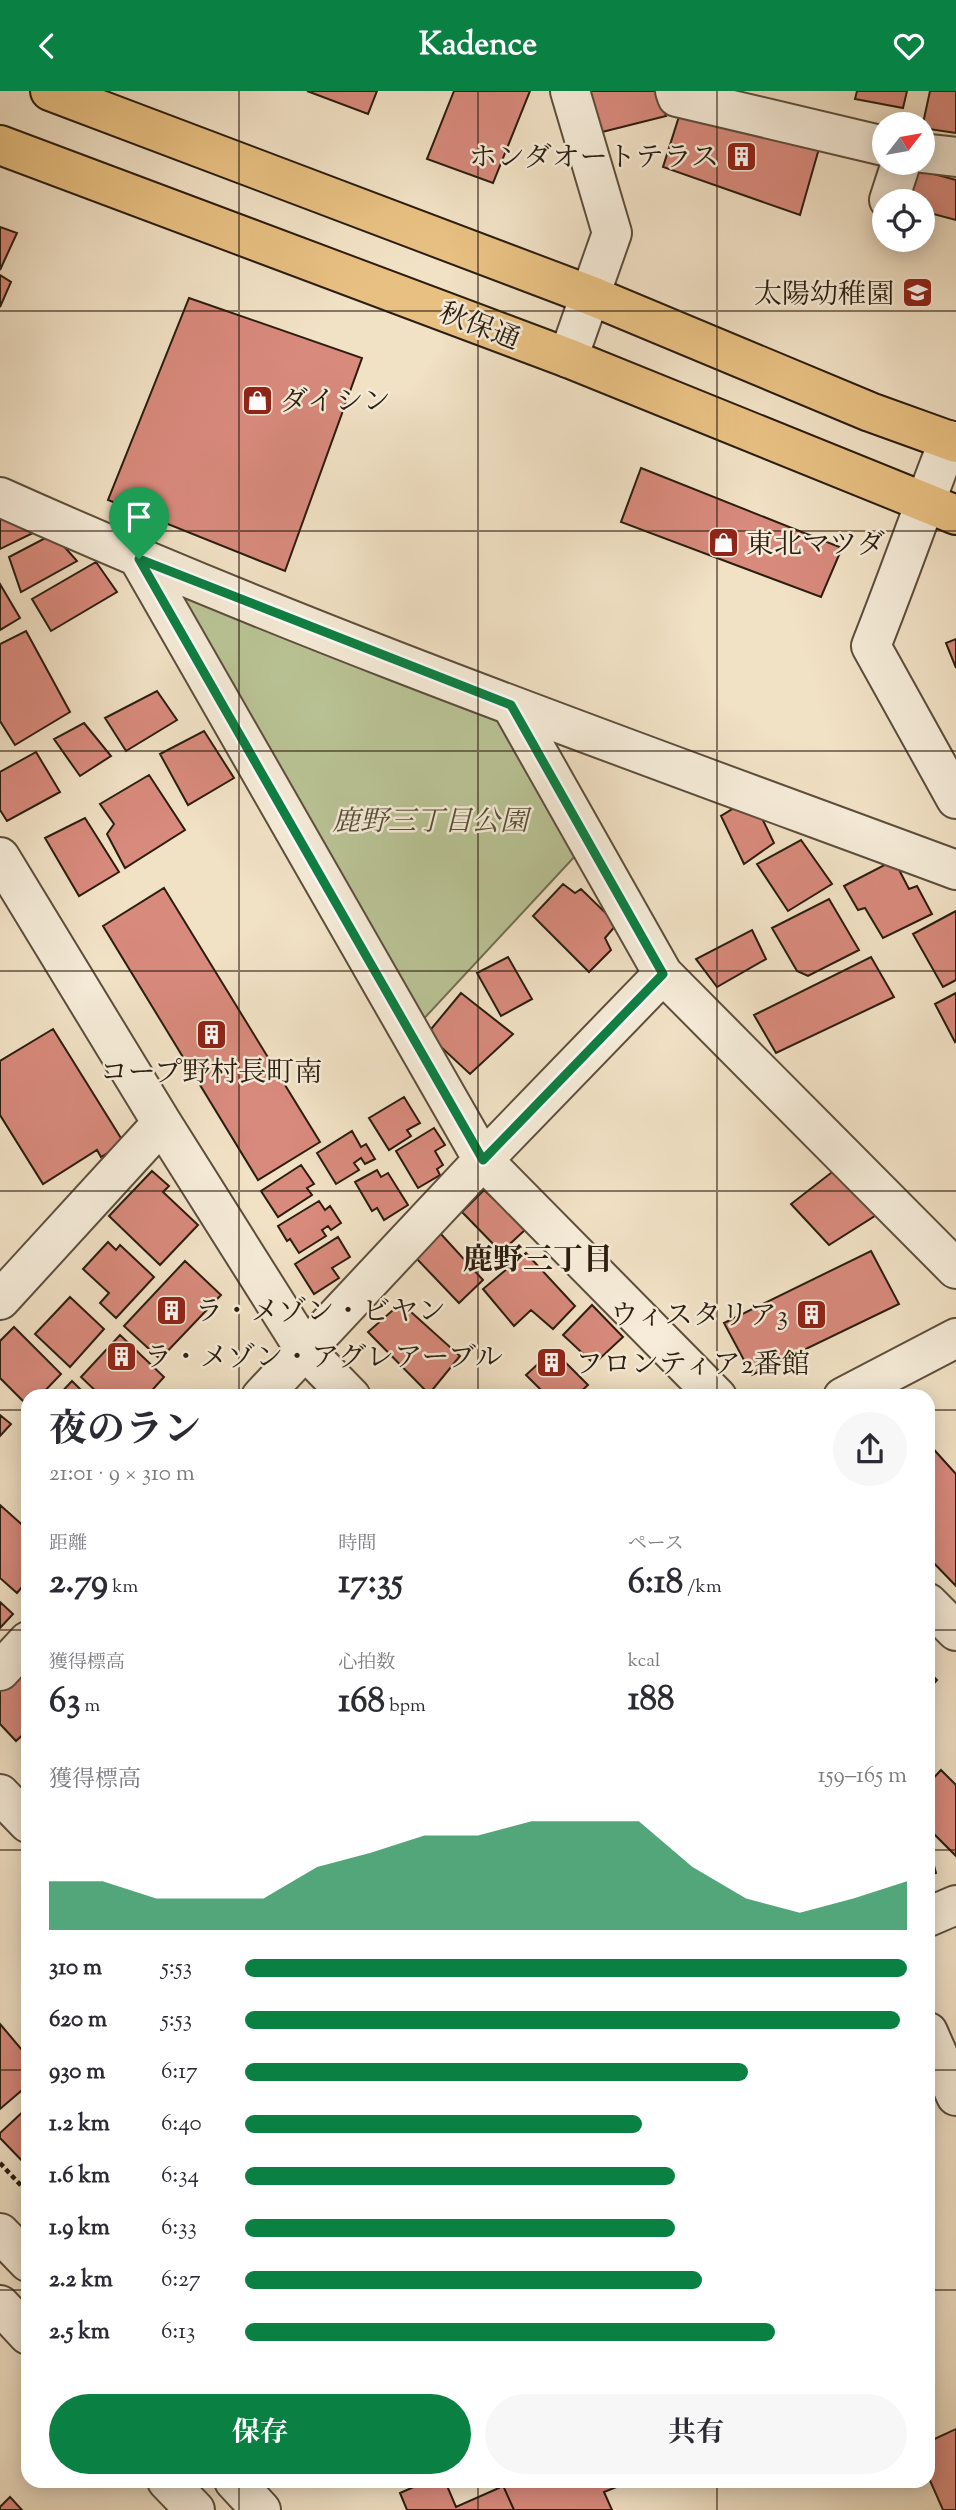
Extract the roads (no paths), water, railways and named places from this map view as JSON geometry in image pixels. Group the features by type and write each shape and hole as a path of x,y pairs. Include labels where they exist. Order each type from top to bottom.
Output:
{"highway":[{"path":"50,91 592,296 870,412 952,442"},
{"name":"秋保通","path":"0,145 568,358 940,509"}],"street":[{"path":"568,358 612,233 570,91"},
{"path":"675,91 677,97 872,143"},
{"path":"935,155 956,157"},
{"path":"952,442 940,509 907,556 871,646 956,799"},
{"path":"0,498 139,559 511,705 956,870"},
{"path":"139,559 483,1160 710,1389"},
{"path":"511,705 663,974 956,1269"},
{"path":"0,857 162,1123 305,1350 343,1389"},
{"path":"268,1389 483,1160 663,974"},
{"path":"0,1300 162,1123"},
{"path":"858,1389 956,1338"},
{"path":"935,1610 956,1631"},
{"path":"0,1671 21,1648"},
{"path":"0,1794 21,1816"},
{"path":"935,1914 956,1905"},
{"path":"935,2048 956,2096"},
{"path":"0,2232 21,2254"},
{"path":"0,2305 21,2328"},
{"path":"174,2488 195,2510"},
{"path":"241,2488 261,2510"}],"place":[{"name":"ホンダオートテラス","path":"742,156"},
{"name":"太陽幼稚園","path":"917,293"},
{"name":"ダイシン","path":"257,400"},
{"name":"東北マツダ","path":"723,543"},
{"name":"コープ野村長町南","path":"211,1034"},
{"name":"ラ・メゾン・ビヤン","path":"172,1310"},
{"name":"ウィスタリア3","path":"811,1314"},
{"name":"ラ・メゾン・アグレアーブル","path":"121,1356"},
{"name":"フロンティア2番館","path":"552,1363"}],"district":[{"name":"鹿野三丁目","path":"538,1259"}],"park label":[{"name":"鹿野三丁目公園","path":"430,820"}]}
